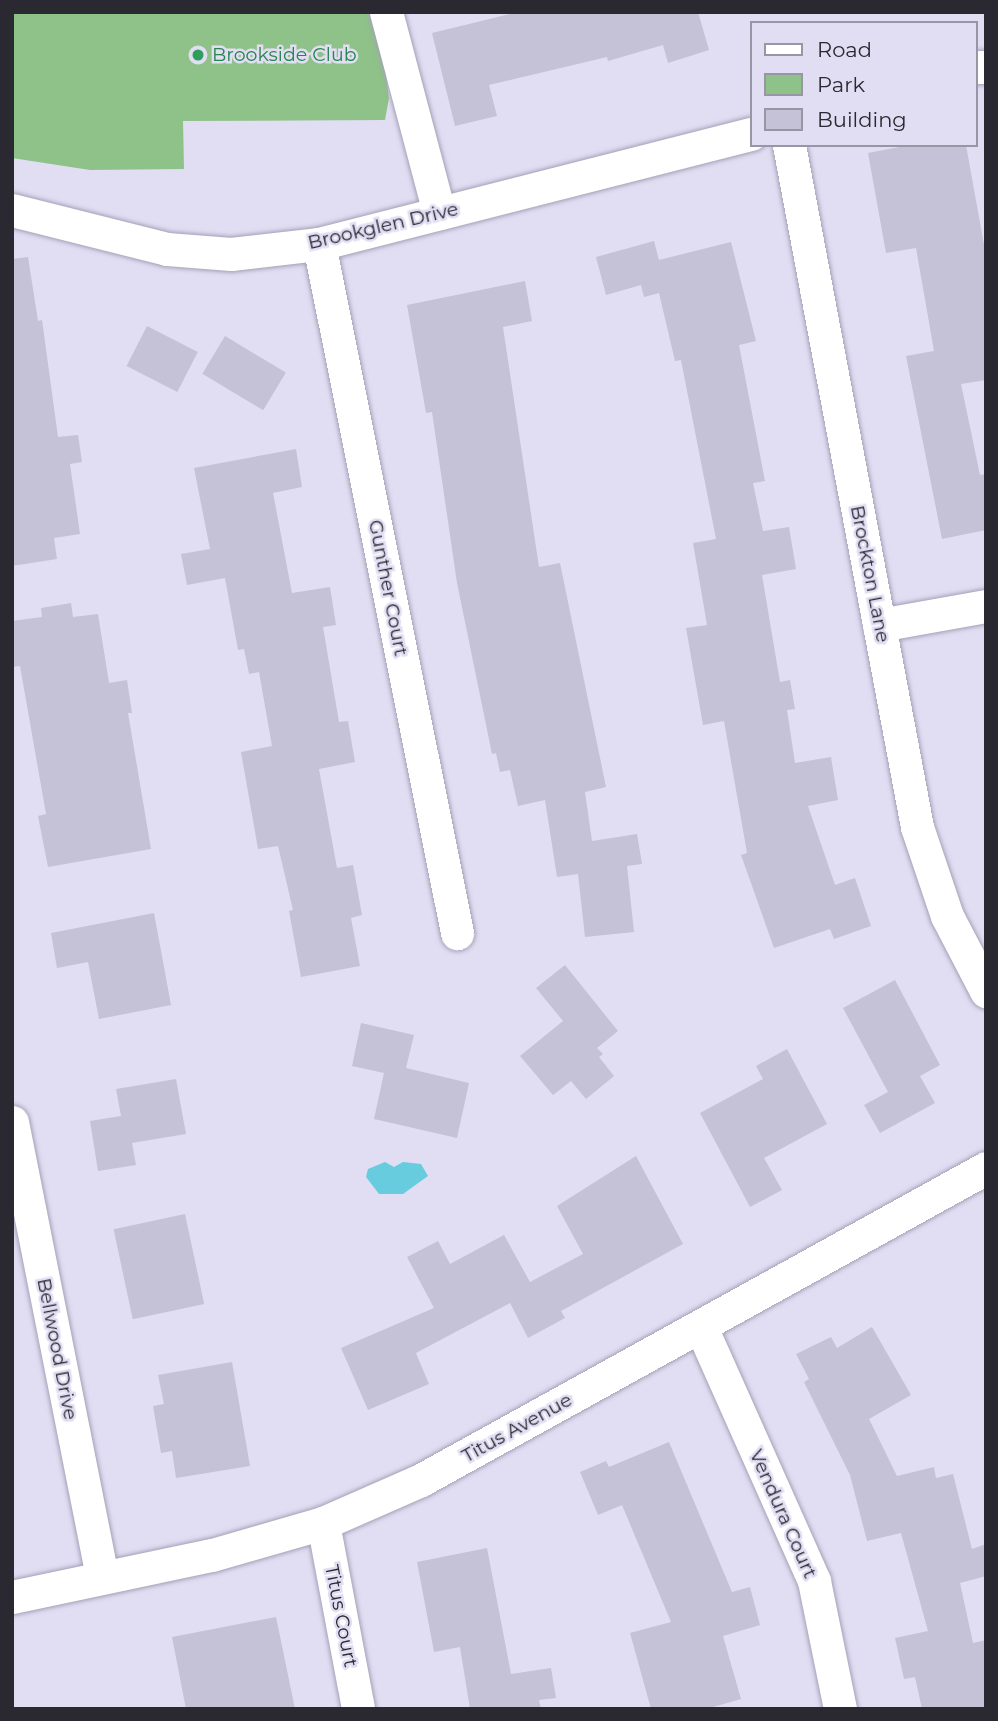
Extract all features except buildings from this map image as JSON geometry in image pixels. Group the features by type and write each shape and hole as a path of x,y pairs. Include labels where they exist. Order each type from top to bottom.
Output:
{"street":[{"path":"386,12 439,214"},
{"name":"Brookglen Drive","path":"12,210 167,249 231,254 319,244 750,134"},
{"name":"Brockton Lane","path":"789,147 917,827 947,916 986,991"},
{"name":"Gunther Court","path":"319,244 457,933"},
{"path":"879,625 986,606"},
{"name":"Bellwood Drive","path":"12,1122 102,1576"},
{"name":"Titus Avenue","path":"12,1597 212,1555 323,1523 421,1480 986,1168"},
{"name":"Vendura Court","path":"701,1327 814,1581 840,1709"},
{"name":"Titus Court","path":"323,1523 358,1709"}],"green space":[{"name":"Brookside Club","path":"12,12 377,12 389,98 385,120 183,121 184,169 90,170 12,158"}],"water":[{"path":"385,1162 394,1167 403,1162 421,1164 428,1176 403,1194 379,1194 366,1177 368,1169"}],"place":[{"name":"Brookside Club","path":"198,55"}]}
